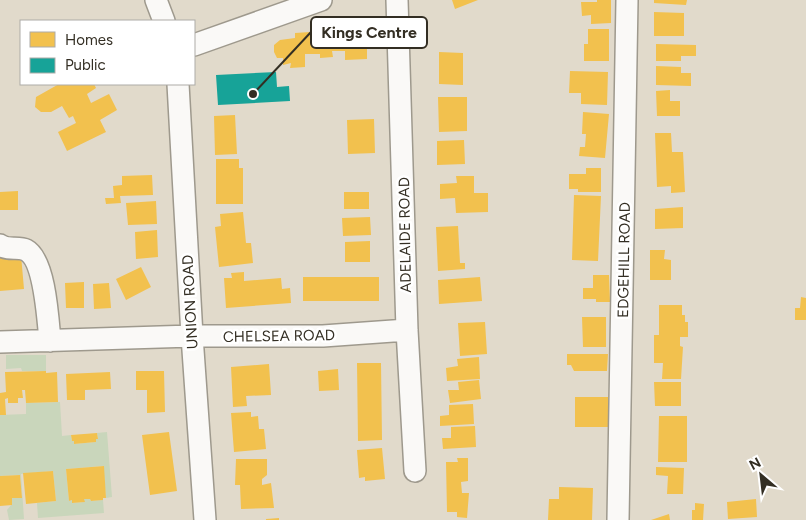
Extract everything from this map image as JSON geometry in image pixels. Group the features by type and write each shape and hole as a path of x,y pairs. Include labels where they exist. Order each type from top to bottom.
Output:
{"street":[{"path":"156,0 164,20"},
{"path":"195,45 321,0"},
{"name":"ADELAIDE ROAD","path":"397,0 408,330 415,471"},
{"name":"EDGEHILL ROAD","path":"618,520 627,0"},
{"name":"UNION ROAD","path":"178,85 192,336 205,520"},
{"path":"0,245 5,249 24,249 33,256 39,266 50,341"},
{"name":"CHELSEA ROAD","path":"0,342 192,336 323,336 408,330"}],"green space":[{"path":"6,355 46,355 46,371 22,371 21,368 6,369"},
{"path":"60,402 62,436 71,435 74,444 96,442 96,439 98,439 97,433 107,432 112,497 106,498 103,466 66,469 69,501 72,500 73,503 84,502 84,499 90,499 91,501 103,500 104,513 38,518 37,503 56,501 53,471 21,474 24,519 9,520 7,510 12,504 12,498 22,497 20,475 0,476 0,415 26,414 26,403"}],"building: Homes":[{"path":"452,0 478,0 455,9"},
{"path":"597,0 611,0 611,23 591,24 591,15 582,16 581,2 597,2"},
{"path":"654,0 687,0 686,5 654,3"},
{"path":"654,12 684,13 684,36 654,36"},
{"path":"374,23 375,49 367,49 367,59 345,60 345,51 332,51 333,57 320,58 320,54 305,54 305,67 290,68 291,63 283,65 283,58 277,58 274,52 274,45 280,40 295,38 295,33 310,32 311,27"},
{"path":"588,29 609,29 609,61 584,61 584,44 588,44"},
{"path":"656,44 696,45 696,56 681,56 681,61 656,61"},
{"path":"439,52 463,53 463,85 439,84"},
{"path":"656,66 681,67 681,73 691,73 691,86 656,85"},
{"path":"570,71 608,72 607,105 581,104 581,93 569,93"},
{"path":"57,85 94,85 96,88 87,94 91,103 109,94 117,110 100,120 106,132 67,151 58,132 76,123 73,116 69,118 62,106 51,112 41,112 35,107 36,97"},
{"path":"670,90 670,101 680,101 680,116 657,116 656,91"},
{"path":"438,97 467,97 467,131 439,132"},
{"path":"583,112 609,114 605,158 579,156 580,147 585,147 586,134 582,134"},
{"path":"235,115 237,154 215,155 214,116"},
{"path":"374,119 375,153 348,154 347,120"},
{"path":"655,133 671,133 672,152 683,152 685,192 671,193 671,186 657,187"},
{"path":"464,140 465,164 437,165 437,141"},
{"path":"216,159 239,159 239,168 243,168 243,204 216,204"},
{"path":"586,168 601,168 601,192 578,192 578,189 569,189 569,174 586,174"},
{"path":"152,175 153,195 120,196 121,203 106,204 105,198 114,198 113,186 122,185 122,176"},
{"path":"456,176 474,176 474,193 488,193 488,212 456,213 455,198 440,199 440,184 457,183"},
{"path":"18,191 18,210 0,210 0,192"},
{"path":"344,192 369,192 369,209 344,209"},
{"path":"574,195 601,196 598,261 572,260"},
{"path":"156,201 157,224 128,225 126,203"},
{"path":"683,207 683,228 655,229 655,209"},
{"path":"243,212 246,243 251,243 253,263 219,267 215,227 221,226 220,214"},
{"path":"370,217 371,235 343,236 342,218"},
{"path":"458,226 460,263 465,263 465,269 438,271 436,227"},
{"path":"157,230 158,257 136,259 135,232"},
{"path":"370,241 370,262 345,262 345,242"},
{"path":"650,250 665,250 664,259 671,260 671,280 650,280"},
{"path":"21,255 24,289 0,291 0,256"},
{"path":"141,267 151,287 126,300 116,279"},
{"path":"244,272 244,281 281,278 282,289 290,288 291,303 226,308 224,278 232,278 231,273"},
{"path":"593,275 609,275 610,302 596,302 596,299 583,299 583,288 593,288"},
{"path":"303,277 379,277 379,301 303,301"},
{"path":"480,277 482,301 439,304 438,280"},
{"path":"84,282 84,308 66,308 65,283"},
{"path":"109,283 111,308 94,309 93,284"},
{"path":"801,297 806,298 806,320 795,320 795,308 800,308"},
{"path":"659,305 682,305 682,315 685,315 685,322 688,322 688,337 680,337 680,346 683,347 681,379 662,379 663,363 654,363 654,335 659,335"},
{"path":"582,317 606,317 606,347 583,347"},
{"path":"485,322 487,354 460,356 458,323"},
{"path":"567,354 608,354 607,371 574,371 571,365 567,365"},
{"path":"479,357 480,379 447,381 446,368 458,366 457,359"},
{"path":"357,363 381,363 382,440 358,441"},
{"path":"269,364 271,395 246,396 247,406 233,407 231,367"},
{"path":"338,369 339,390 319,391 318,371"},
{"path":"46,371 46,373 57,372 58,402 26,403 25,390 22,390 23,398 18,398 18,403 8,403 8,398 5,399 6,415 0,415 0,393 6,392 5,372"},
{"path":"136,371 164,371 165,412 147,413 147,390 136,390"},
{"path":"110,372 111,389 85,390 85,400 67,400 66,374"},
{"path":"479,380 481,399 450,403 448,390 459,390 458,382"},
{"path":"654,382 681,382 681,406 655,406"},
{"path":"575,397 608,397 608,427 575,427"},
{"path":"473,404 474,424 440,426 440,416 449,415 449,405"},
{"path":"251,412 251,417 258,416 259,429 264,429 266,449 234,452 231,413"},
{"path":"659,416 687,416 687,462 658,462"},
{"path":"475,426 476,447 443,449 442,438 451,438 451,427"},
{"path":"169,432 177,491 150,495 142,435"},
{"path":"97,433 98,439 96,439 96,442 74,444 74,441 72,441 71,435"},
{"path":"382,448 385,479 365,481 365,477 359,478 357,450"},
{"path":"457,458 468,458 468,481 461,482 462,493 469,493 467,518 457,517 457,512 447,512 446,462 458,462"},
{"path":"236,459 267,459 267,475 262,479 262,485 271,483 274,508 241,509 240,485 235,485"},
{"path":"104,466 106,498 91,501 90,499 84,499 85,502 72,503 72,500 69,501 66,469"},
{"path":"656,467 684,468 683,494 667,494 668,476 656,475"},
{"path":"53,471 56,501 26,504 23,473"},
{"path":"20,475 22,498 12,498 12,505 0,506 0,476"},
{"path":"559,487 593,488 592,520 548,520 549,499 559,499"},
{"path":"756,499 757,517 728,519 727,502"},
{"path":"695,503 704,504 703,520 692,520 692,510 695,510"},
{"path":"669,514 670,520 651,520"},
{"path":"279,518 279,520 266,520 266,519"}],"building: Public":[{"path":"276,72 277,87 289,86 290,101 218,105 216,75"}],"place":[{"name":"Kings Centre","path":"253,94"}]}
